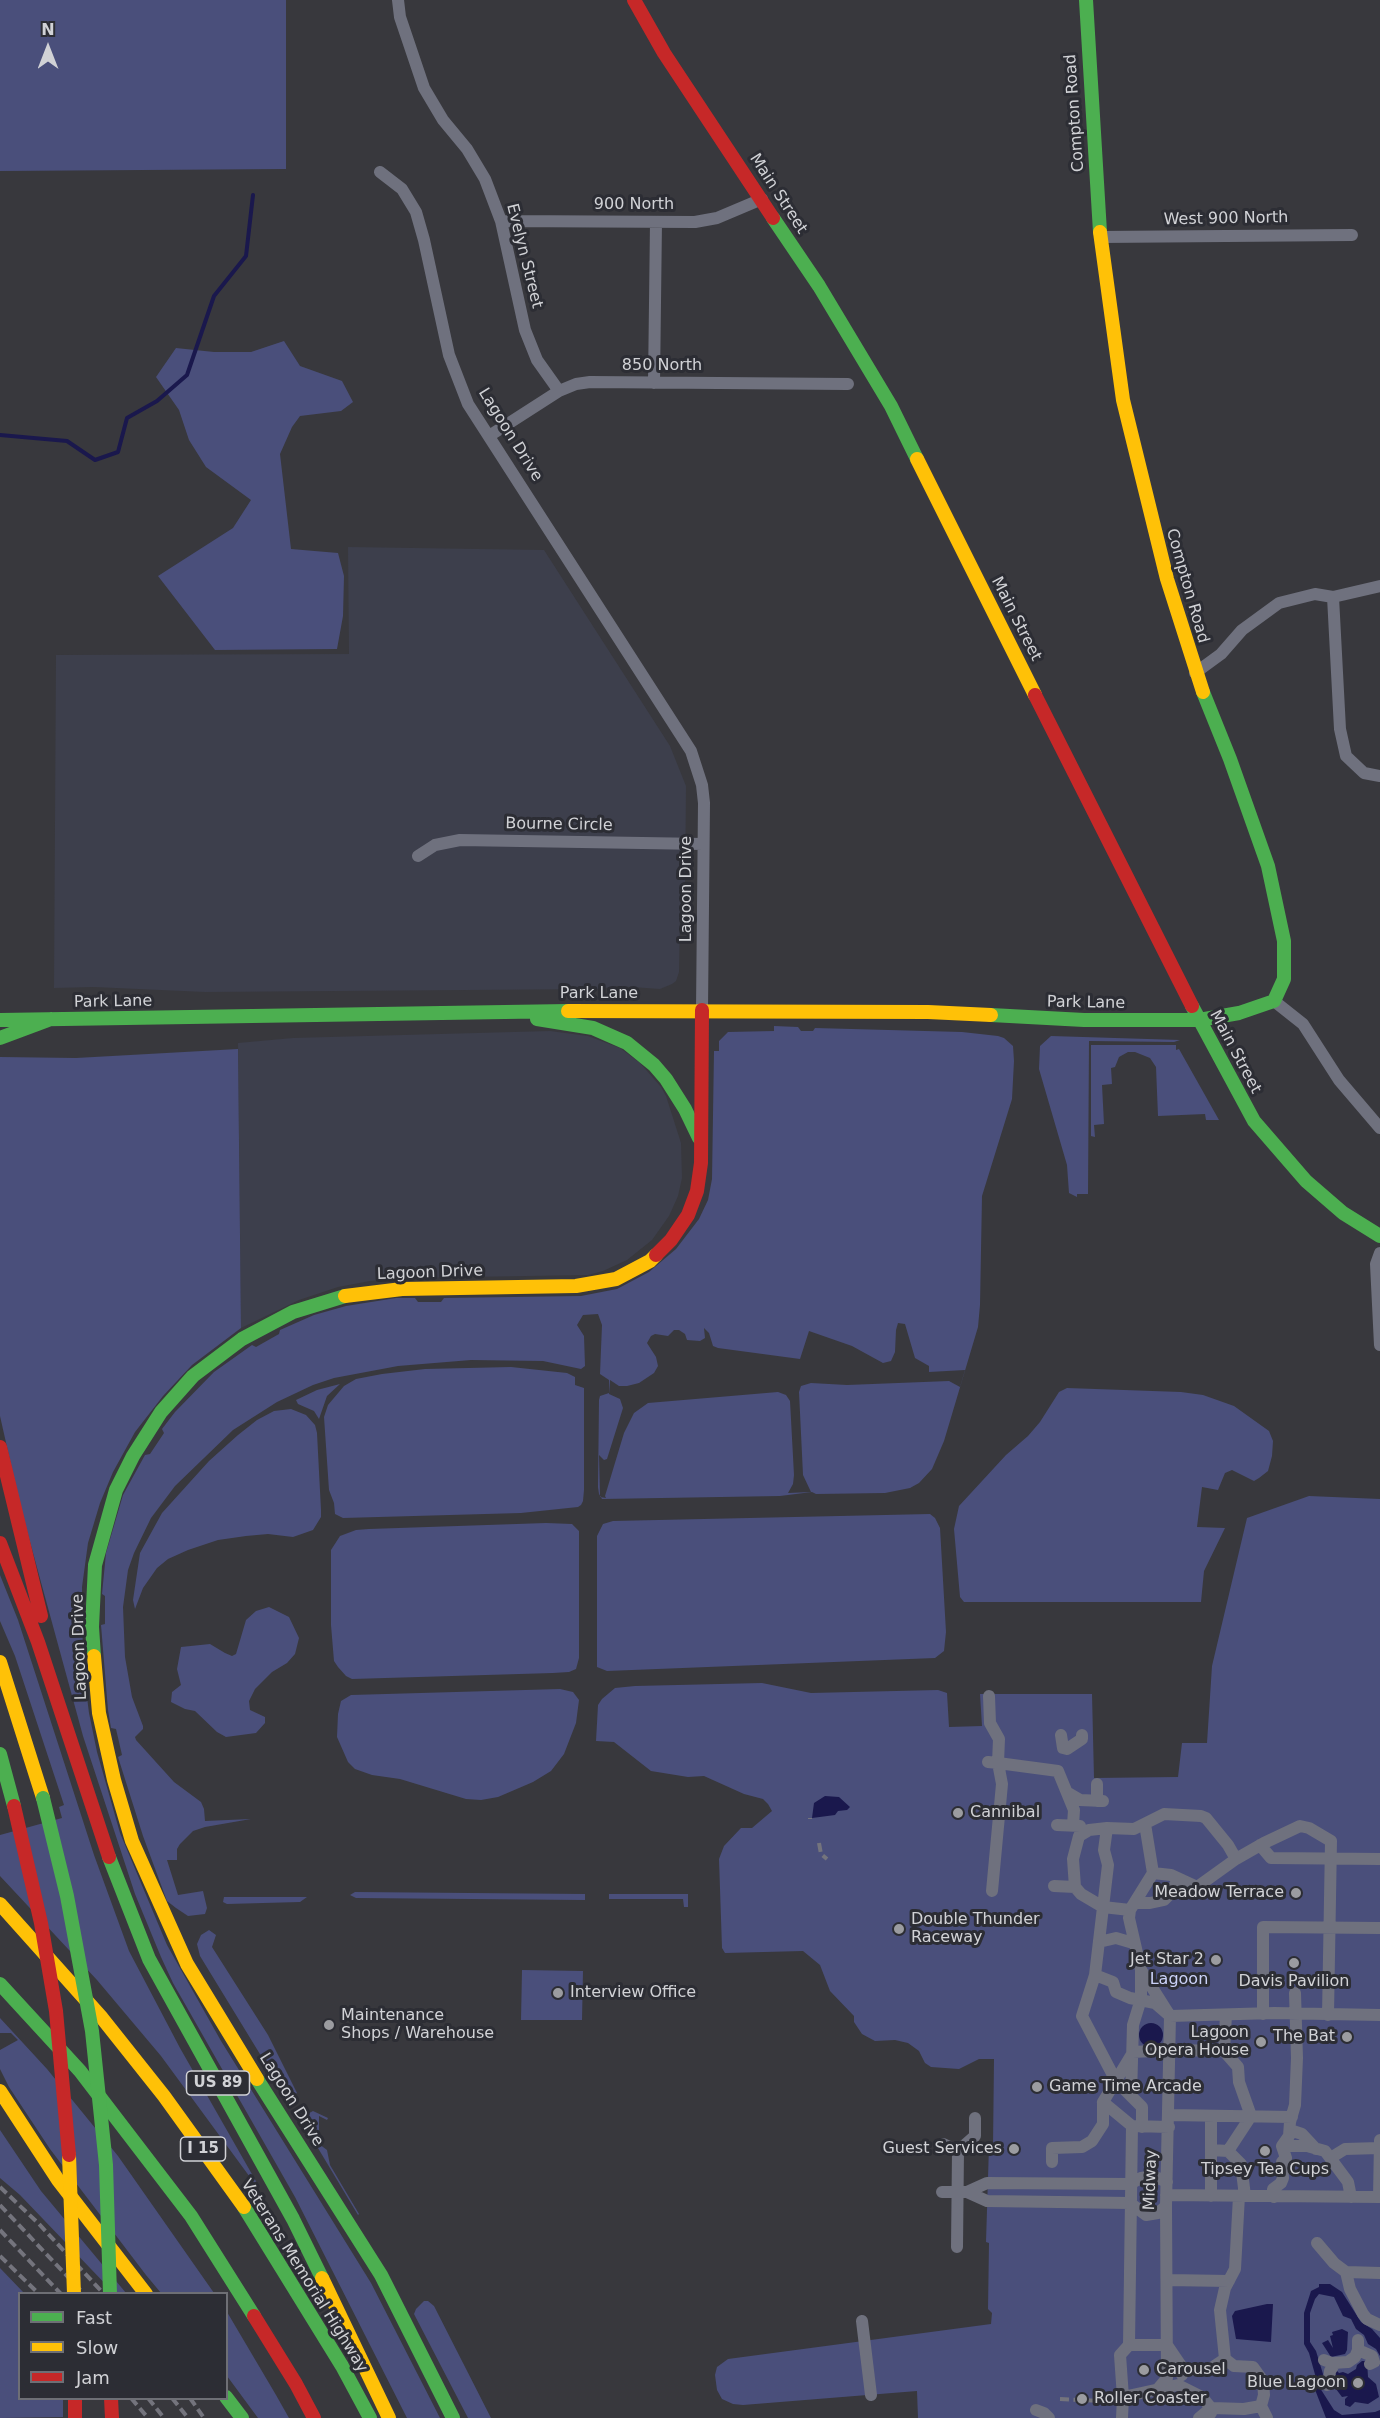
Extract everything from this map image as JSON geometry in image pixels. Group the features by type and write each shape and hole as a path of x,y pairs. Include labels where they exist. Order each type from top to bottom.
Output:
{"main road":[{"name":"Main Street","path":"634,0 664,53 819,286 891,406 1199,1020 1254,1121 1278,1152 1306,1182 1343,1213 1380,1236"},
{"name":"Compton Road","path":"1086,0 1100,237 1123,400 1167,579 1195,673 1230,759 1268,866 1284,941 1284,979 1274,1001"},
{"name":"Park Lane","path":"0,1020 491,1011 702,1010 928,1012 1084,1020 1199,1020 1239,1013 1274,1001"},
{"name":"Lagoon Drive","path":"453,2418 381,2275 208,2000 172,1931 136,1851 114,1780 99,1713 92,1627 95,1565 116,1490 133,1456 161,1412 193,1376 242,1339 293,1312 348,1295 402,1289 576,1286 616,1278 650,1261 671,1240 688,1215 697,1191 702,1143 702,1010"},
{"path":"491,1011 593,1028 627,1043 654,1065 666,1079 685,1109 702,1143"},
{"path":"0,1038 51,1019"},
{"path":"0,1447 70,1737"},
{"name":"US 89","path":"0,1543 38,1642 105,1847 149,1959 293,2218 389,2418"},
{"path":"0,1662 43,1798 67,1896 92,2031 106,2165 110,2292"},
{"path":"0,1754 37,1900 56,2012 71,2177 74,2292"},
{"name":"Veterans Memorial Highway","path":"0,1905 102,2018 171,2105 246,2210 342,2366 370,2418"},
{"path":"0,1984 80,2071 191,2216 296,2384 314,2418"},
{"path":"0,2091 58,2180 144,2292"},
{"path":"75,2400 75,2418"},
{"path":"111,2400 112,2418"},
{"path":"228,2400 242,2418"}],"street":[{"name":"Evelyn Street","path":"398,0 400,17 424,88 443,120 468,149 485,179 501,221 525,330 537,360 559,390"},
{"name":"Lagoon Drive","path":"380,172 402,189 416,212 449,355 468,404 691,751 702,785 704,844 702,1010"},
{"name":"900 North","path":"501,221 695,222 717,218 762,198"},
{"path":"654,383 656,222"},
{"name":"West 900 North","path":"1100,237 1352,235"},
{"name":"850 North","path":"489,436 559,390 576,384 591,382 848,384"},
{"path":"1195,673 1221,654 1242,630 1279,603 1315,594 1333,597 1380,586"},
{"path":"1333,597 1340,729 1346,756 1364,773 1380,776"},
{"name":"Bourne Circle","path":"418,856 435,845 460,840 704,844"},
{"path":"1274,1001 1303,1024 1339,1080 1380,1128"},
{"path":"1380,1253 1376,1264 1380,1345"},
{"path":"989,1696 990,1723 999,1739 993,1763 1002,1784 991,1847 992,1891"},
{"path":"1073,1820 1068,1793 1058,1770 1067,1749 1082,1739 1082,1735"},
{"path":"1062,1736 1063,1748 1067,1749"},
{"path":"993,1763 1058,1770"},
{"path":"1068,1793 1080,1800 1100,1801 1097,1784"},
{"path":"1074,1887 1073,1859 1079,1836 1089,1830 1106,1826 1134,1829 1138,1823 1164,1814 1206,1818 1228,1845 1233,1864"},
{"path":"1057,1823 1073,1820 1089,1830"},
{"path":"1138,1823 1153,1873 1132,1906 1133,1943 1141,1970 1170,2016"},
{"path":"1106,1826 1104,1850 1108,1865 1095,1975 1082,2016 1116,2081 1131,2096"},
{"path":"1153,1873 1171,1875 1197,1887 1255,1848 1300,1826 1309,1828 1331,1841 1328,2015"},
{"path":"1228,1845 1255,1848 1271,1858 1380,1859"},
{"path":"1054,1886 1074,1887 1103,1907 1132,1906 1164,1900 1171,1893 1178,1879"},
{"path":"1086,1897 1105,1885"},
{"path":"1263,2013 1259,1927 1380,1928"},
{"path":"1099,1942 1116,1938 1133,1943"},
{"path":"1131,2096 1133,2025 1141,1999 1141,1970"},
{"path":"1095,1975 1113,1982 1116,1992 1130,1998 1155,2003 1170,2016 1263,2013 1380,2015"},
{"path":"1274,2197 1273,2189 1281,2183 1283,2178 1282,2162 1286,2158 1282,2146 1290,2130 1295,2105 1297,2058 1295,1993"},
{"path":"1226,2015 1224,2051 1238,2067 1239,2082 1251,2116"},
{"name":"Midway","path":"1156,2390 1167,2378 1166,2200 1170,2016"},
{"path":"1133,2052 1224,2051"},
{"path":"1052,2162 1052,2148 1082,2147 1092,2141 1103,2124 1103,2102 1133,2052"},
{"name":"Midway","path":"1130,2184 1137,2126 1142,2107 1131,2096"},
{"path":"1103,2102 1137,2126 1211,2116 1292,2117"},
{"path":"1211,2116 1211,2196"},
{"path":"1228,2151 1251,2116"},
{"path":"958,2151 975,2136 975,2118"},
{"path":"1290,2130 1302,2134 1316,2149"},
{"path":"943,2144 958,2151"},
{"path":"962,2192 987,2201 1130,2204 1146,2215 1158,2213 1166,2200 1211,2196 1322,2199 1380,2197 1379,2144 1345,2149 1332,2157"},
{"path":"1282,2146 1307,2146 1325,2151 1332,2157 1348,2182 1351,2197"},
{"path":"1211,2150 1228,2151 1241,2164 1242,2196 1235,2269 1220,2310 1225,2359 1234,2366 1253,2367 1263,2381 1264,2395 1261,2406 1267,2418"},
{"path":"957,2247 962,2192 958,2151"},
{"path":"942,2192 962,2192 987,2183 1130,2184 1141,2178 1153,2176 1167,2182"},
{"path":"1130,2184 1130,2204"},
{"name":"Midway","path":"1118,2418 1123,2397 1120,2355 1129,2345 1130,2204"},
{"path":"1317,2243 1334,2263 1346,2272 1380,2273"},
{"path":"1346,2272 1350,2289 1363,2314 1380,2330"},
{"path":"1167,2280 1229,2281"},
{"path":"862,2321 871,2395"},
{"path":"1129,2345 1167,2345 1184,2370"},
{"path":"1327,2385 1329,2362 1348,2362 1355,2357 1358,2345 1372,2356 1374,2362 1370,2364"},
{"path":"1184,2370 1210,2369 1225,2359"},
{"path":"1178,2385 1184,2370"},
{"path":"1123,2397 1178,2385 1202,2397 1211,2413"},
{"path":"1199,2418 1211,2413 1261,2406"}],"shaded area":[{"path":"348,547 544,550 670,746 686,786 685,895 680,916 679,972 676,981 672,984 660,989 618,986 598,989 205,992 94,987 54,988 56,655 349,654"},
{"path":"550,1031 588,1036 620,1048 640,1063 666,1096 681,1143 682,1178 678,1196 669,1216 652,1240 627,1260 588,1275 405,1278 370,1281 338,1287 299,1300 241,1328 238,1043 293,1038"},
{"path":"825,1796 839,1797 850,1807 847,1810 838,1811 835,1815 812,1818 814,1803"},
{"path":"1151,2023 1156,2024 1162,2030 1162,2040 1156,2046 1151,2047 1146,2046 1140,2040 1139,2035 1140,2030 1146,2024"},
{"path":"1319,2284 1330,2284 1342,2292 1361,2322 1380,2338 1380,2356 1376,2349 1368,2344 1364,2335 1356,2329 1351,2319 1343,2316 1334,2297 1319,2294 1310,2313 1310,2342 1316,2351 1323,2374 1320,2388 1334,2410 1342,2415 1380,2410 1380,2418 1326,2418 1314,2387 1316,2378 1304,2344 1304,2313 1311,2291 1319,2287"},
{"path":"1273,2304 1271,2342 1236,2339 1232,2316 1235,2311"},
{"path":"1342,2329 1348,2332 1347,2350 1345,2354 1331,2357 1322,2343 1328,2340 1333,2348 1330,2336 1333,2335 1332,2332"},
{"name":"Blue Lagoon","path":"1362,2361 1367,2361 1368,2377 1376,2384 1379,2397 1368,2404 1355,2402 1350,2407 1345,2405 1345,2399 1348,2396 1342,2397 1336,2389 1341,2382 1333,2374 1337,2371 1348,2374"}],"green space":[{"path":"0,0 286,0 286,169 0,171"},
{"path":"284,341 300,366 342,381 353,402 341,411 300,416 292,427 280,454 291,549 338,553 344,576 343,616 337,649 215,650 158,576 233,528 251,500 206,467 189,440 179,410 156,377 176,348 214,352 251,352"},
{"path":"774,1026 798,1027 801,1031 813,1031 815,1028 962,1032 998,1036 1013,1046 1012,1099 982,1196 978,1327 944,1441 932,1469 919,1483 910,1488 885,1493 816,1494 812,1492 780,1496 602,1499 601,1497 606,1498 624,1433 634,1413 648,1403 778,1392 786,1395 790,1401 794,1475 793,1484 788,1493 811,1492 803,1475 799,1392 801,1386 811,1383 847,1385 949,1381 960,1387 965,1370 929,1372 929,1366 915,1358 905,1324 898,1323 895,1352 891,1361 883,1363 852,1346 809,1331 800,1359 718,1348 713,1346 709,1333 704,1328 705,1338 700,1341 687,1340 685,1334 679,1330 674,1330 668,1336 655,1334 651,1336 647,1343 656,1357 658,1366 654,1373 639,1383 627,1386 619,1386 610,1380 609,1394 620,1399 623,1408 607,1459 604,1460 599,1455 600,1496 598,1487 599,1400 600,1396 609,1393 609,1380 600,1374 602,1325 598,1314 583,1315 577,1325 584,1336 585,1366 581,1369 543,1361 471,1360 398,1366 334,1378 277,1402 233,1430 175,1486 151,1518 128,1570 123,1607 125,1657 132,1697 143,1726 135,1737 136,1740 174,1782 201,1802 205,1821 251,1819 193,1831 180,1844 177,1849 177,1860 167,1860 178,1895 203,1891 207,1908 205,1914 188,1916 176,1908 167,1901 118,1757 122,1755 116,1729 111,1728 108,1710 101,1625 105,1624 105,1596 102,1594 106,1553 123,1495 145,1455 150,1454 164,1433 162,1429 175,1412 214,1372 252,1345 256,1347 279,1334 280,1330 314,1315 346,1306 396,1298 415,1298 418,1302 441,1302 444,1298 581,1296 617,1289 649,1272 676,1249 699,1219 708,1200 712,1179 714,1051 719,1051 719,1041 728,1032 774,1031"},
{"path":"1051,1036 1180,1040 1174,1042 1089,1041 1088,1194 1077,1194 1077,1197 1069,1193 1067,1165 1039,1069 1040,1046"},
{"path":"1091,1045 1176,1045 1176,1050 1179,1049 1219,1120 1206,1120 1205,1114 1158,1116 1156,1067 1150,1058 1135,1052 1128,1052 1119,1057 1115,1067 1111,1068 1112,1084 1102,1085 1104,1124 1094,1125 1095,1137 1091,1136"},
{"path":"238,1049 241,1328 192,1365 163,1396 135,1432 113,1472 100,1503 88,1543 82,1587 83,1666 89,1713 97,1752 120,1833 167,1945 221,2041 371,2283 440,2418 407,2418 295,2197 173,1983 161,1957 135,1894 83,1736 21,1509 0,1416 0,1057 76,1058"},
{"path":"511,1367 567,1373 575,1377 575,1385 584,1388 584,1490 581,1505 521,1513 343,1518 335,1514 329,1490 324,1417 328,1405 344,1386 356,1379 425,1369"},
{"path":"340,1384 327,1396 319,1419 314,1411 298,1404 296,1400 317,1390"},
{"path":"1067,1388 1181,1392 1203,1395 1234,1406 1269,1431 1273,1441 1268,1471 1254,1481 1232,1470 1225,1473 1218,1490 1202,1487 1197,1527 1225,1528 1204,1571 1201,1602 964,1602 960,1597 954,1529 959,1506 1006,1455 1028,1436 1059,1392"},
{"path":"291,1409 306,1415 315,1425 317,1433 321,1517 313,1530 293,1537 268,1534 218,1540 188,1550 168,1559 157,1568 143,1588 135,1609 133,1600 140,1553 162,1513 209,1461 238,1435 257,1420 274,1411"},
{"name":"Lagoon","path":"1309,1496 1380,1499 1380,2418 918,2418 917,2391 743,2405 722,2399 717,2390 715,2375 717,2367 728,2359 991,2324 992,2313 988,2309 989,2243 986,2242 989,2146 993,2146 994,2059 979,2059 959,2069 931,2067 925,2063 919,2051 908,2043 895,2040 875,2041 862,2034 854,2022 854,2016 830,1991 820,1965 803,1951 725,1953 722,1948 719,1859 724,1846 741,1828 752,1828 772,1811 763,1799 744,1794 704,1776 688,1777 651,1771 614,1742 596,1741 598,1705 615,1688 635,1686 762,1683 811,1693 938,1690 947,1693 949,1727 982,1726 980,1694 1092,1694 1094,1778 1178,1777 1182,1743 1207,1743 1212,1666 1247,1518"},
{"path":"930,1514 940,1528 946,1632 944,1651 935,1658 607,1671 597,1667 597,1536 603,1524 613,1521"},
{"path":"572,1524 579,1531 579,1658 576,1669 553,1673 352,1679 338,1667 334,1661 331,1625 331,1550 340,1536 356,1530 369,1529"},
{"path":"0,1575 18,1620 94,1855 129,1951 180,2048 257,2183 255,2184 161,2056 97,1980 0,1876 0,1835 62,1818 59,1807 64,1805 15,1656 0,1621"},
{"path":"269,1607 289,1617 299,1638 295,1654 255,1689 249,1701 250,1710 265,1717 265,1723 256,1733 226,1737 217,1732 195,1711 171,1702 172,1692 181,1685 177,1669 181,1647 210,1644 232,1656 236,1654 246,1620 256,1611"},
{"path":"560,1689 573,1692 579,1700 576,1723 564,1754 551,1771 533,1782 498,1797 481,1800 466,1799 400,1779 372,1775 355,1769 348,1762 337,1737 341,1701 351,1695"},
{"path":"355,1892 585,1894 585,1900 356,1898 350,1895"},
{"path":"609,1894 688,1894 688,1907 684,1907 683,1899 609,1899"},
{"path":"224,1897 307,1897 300,1902 227,1904 223,1902"},
{"path":"209,1930 216,1935 212,1947 268,2035 297,2093 284,2090 277,2082 200,1956 197,1944 201,1935"},
{"path":"522,1970 583,1971 582,2020 521,2020"},
{"path":"0,2018 47,2069 118,2156 213,2292 160,2292 146,2275 50,2149 9,2087 0,2069 0,2050 18,2040 11,2033 0,2033"},
{"path":"313,2111 328,2118 327,2120 319,2116 319,2144 327,2150 330,2165 358,2215 300,2118"},
{"path":"0,2130 41,2191 125,2292 113,2292 20,2195 0,2178"},
{"path":"0,2268 23,2292 18,2292 18,2400 63,2400 63,2417 0,2418"},
{"path":"424,2301 434,2306 491,2418 468,2418 414,2314"},
{"path":"228,2314 289,2418 258,2418 228,2377"}],"waterway":[{"path":"0,435 67,441 95,460 118,452 127,418 157,401 187,375 214,296 246,256 253,195"}],"railway":[{"path":"819,1843 821,1854 827,1859"},
{"path":"0,2187 39,2224 102,2292"},
{"path":"0,2205 82,2292"},
{"path":"0,2230 59,2292"},
{"path":"0,2256 37,2292"},
{"path":"1060,2399 1101,2401"},
{"path":"133,2400 148,2418"},
{"path":"150,2400 164,2418"},
{"path":"174,2400 188,2418"},
{"path":"191,2400 204,2418"}],"traffic: fast":[{"path":"1086,0 1100,232"},
{"path":"773,218 819,286 891,406 917,459"},
{"path":"991,1015 1084,1020 1199,1020 1239,1013 1274,1001 1284,979 1284,941 1268,866 1230,759 1203,692"},
{"path":"1192,1006 1254,1121 1306,1181 1343,1213 1380,1236"},
{"path":"0,1020 568,1011"},
{"path":"0,1038 51,1019"},
{"path":"537,1019 593,1028 627,1043 654,1065 666,1079 685,1109 699,1138"},
{"path":"94,1656 92,1627 95,1565 116,1490 133,1456 161,1412 193,1376 242,1339 293,1312 345,1296"},
{"path":"0,1754 14,1806"},
{"path":"43,1798 67,1896 92,2031 106,2165 110,2292"},
{"path":"109,1857 149,1959 293,2219 322,2278"},
{"path":"0,1984 80,2071 191,2216 254,2316"},
{"path":"257,2079 381,2275 453,2418"},
{"path":"244,2207 342,2366 370,2418"},
{"path":"228,2400 242,2418"}],"traffic: slow":[{"path":"1100,232 1123,400 1167,579 1203,692"},
{"path":"917,459 1035,695"},
{"path":"568,1011 928,1012 991,1015"},
{"path":"345,1296 402,1289 576,1286 616,1279 650,1261 656,1255"},
{"path":"94,1656 99,1713 114,1780 132,1841 187,1964 257,2079"},
{"path":"0,1662 43,1798"},
{"path":"0,1904 102,2018 164,2096 244,2207"},
{"path":"0,2091 58,2180 144,2292"},
{"path":"69,2155 74,2292"},
{"path":"322,2278 389,2418"}],"traffic: jam":[{"path":"634,0 664,53 773,218"},
{"path":"1035,695 1192,1006"},
{"path":"656,1255 671,1240 688,1215 697,1191 701,1163 702,1010"},
{"path":"0,1447 41,1616"},
{"path":"0,1543 38,1642 109,1857"},
{"path":"14,1806 41,1923 56,2011 69,2155"},
{"path":"254,2316 314,2418"},
{"path":"75,2400 75,2418"},
{"path":"111,2400 112,2418"}],"place":[{"name":"Cannibal","path":"958,1813"},
{"name":"Meadow Terrace","path":"1296,1893"},
{"name":"Double Thunder Raceway","path":"899,1929"},
{"name":"Jet Star 2","path":"1216,1960"},
{"name":"Davis Pavilion","path":"1294,1963"},
{"name":"Interview Office","path":"558,1993"},
{"name":"Maintenance Shops / Warehouse","path":"329,2025"},
{"name":"The Bat","path":"1347,2037"},
{"name":"Lagoon Opera House","path":"1261,2042"},
{"name":"Game Time Arcade","path":"1037,2087"},
{"name":"Guest Services","path":"1014,2149"},
{"name":"Tipsey Tea Cups","path":"1265,2151"},
{"name":"Carousel","path":"1144,2370"},
{"name":"Blue Lagoon","path":"1358,2383"},
{"name":"Roller Coaster","path":"1082,2399"}]}
